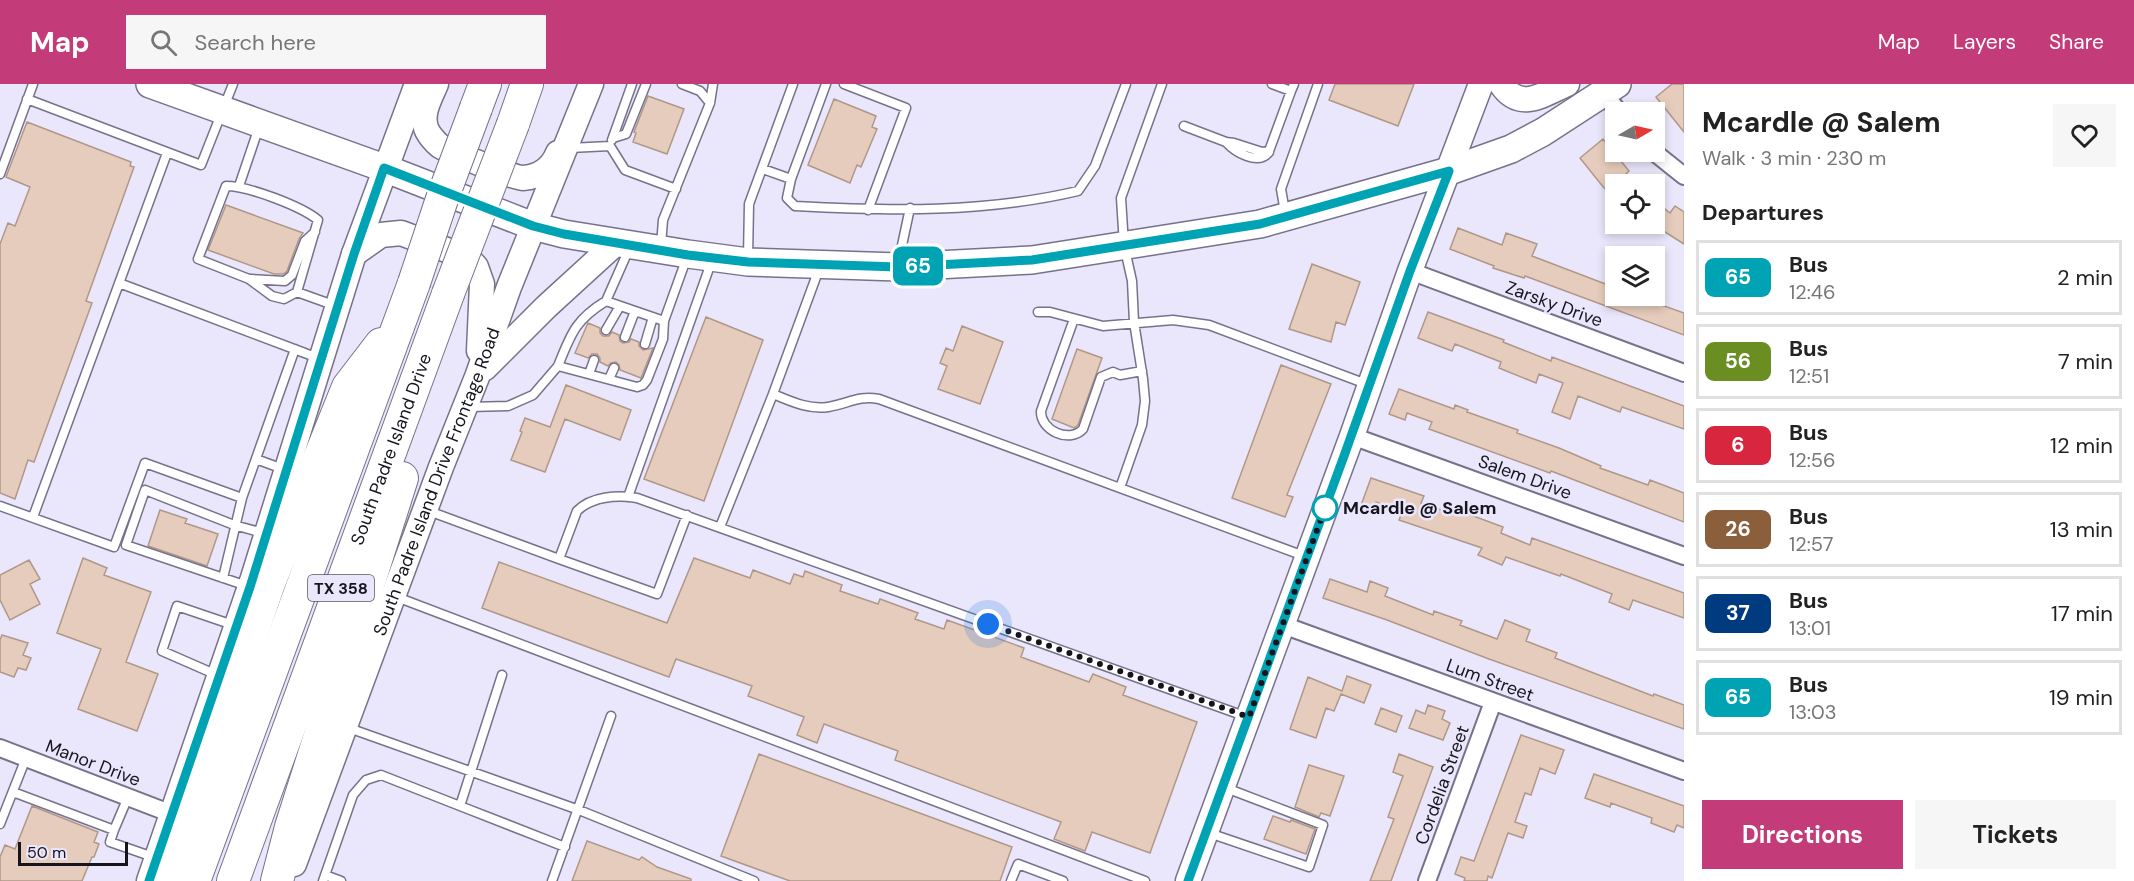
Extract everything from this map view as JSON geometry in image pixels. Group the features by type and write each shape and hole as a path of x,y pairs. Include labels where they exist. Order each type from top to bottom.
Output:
{"highway":[{"name":"South Padre Island Drive","path":"233,881 527,84"},
{"name":"South Padre Island Drive","path":"194,881 481,96"},
{"path":"277,881 291,827 444,346 448,294"},
{"path":"161,870 269,583 348,387 400,320"}],"main road":[{"path":"150,84 384,168 533,226 564,234 748,262 898,267 1032,260 1260,224 1449,171 1511,149 1613,97"},
{"path":"149,881 161,870 172,814 250,587 354,254 417,84"},
{"path":"436,84 426,108 424,121 427,132 439,145 520,178 539,175 554,163 583,84"},
{"name":"South Padre Island Drive Frontage Road","path":"288,881 425,510 533,226 591,84"},
{"path":"1188,881 1352,436 1410,271 1481,84"},
{"path":"1501,84 1515,98 1526,100 1567,84"},
{"path":"354,254 381,236 401,234 468,258 476,267 482,284 477,377"},
{"path":"477,377 546,307 623,244"}],"street":[{"path":"1665,161 1684,176"},
{"name":"Zarsky Drive","path":"1410,271 1684,373"},
{"name":"Salem Drive","path":"1352,436 1684,556"},
{"name":"Lum Street","path":"1283,625 1684,771"},
{"name":"Cordelia Street","path":"1427,881 1493,702"},
{"name":"Manor Drive","path":"0,748 172,814"}],"lane":[{"path":"0,174 33,84"},
{"path":"27,99 201,165 233,84"},
{"path":"632,84 612,142 625,170 676,189"},
{"path":"566,148 612,142 626,134 646,84"},
{"path":"682,84 699,88 710,103"},
{"path":"660,250 663,220 710,103 713,84"},
{"path":"748,262 749,204 793,84"},
{"path":"826,84 791,179 787,198 795,206 868,210 910,208 953,210 1041,200 1078,191 1095,166 1126,84"},
{"path":"844,84 906,108 868,210"},
{"path":"1120,488 1142,425 1145,401 1131,281 1124,245 1121,198 1162,84"},
{"path":"1184,126 1226,142 1262,152 1269,151 1292,88 1272,84"},
{"path":"1286,217 1281,189 1318,84"},
{"path":"239,186 260,123"},
{"path":"33,517 167,153"},
{"path":"762,169 791,179"},
{"path":"226,186 239,186 308,212 318,220 316,231 297,292 284,299 272,296 249,279 198,259 226,186"},
{"path":"898,267 910,208"},
{"path":"249,279 285,281 292,275 305,241 316,231"},
{"path":"465,406 508,406 533,395 558,366 574,328 587,312 606,301 623,244"},
{"path":"558,366 637,387 643,385 663,339 664,321 700,256"},
{"path":"628,497 700,256"},
{"path":"720,527 821,266"},
{"path":"119,283 321,360"},
{"path":"297,292 338,306"},
{"path":"606,301 664,321"},
{"path":"606,330 620,306"},
{"path":"625,337 635,311"},
{"path":"1038,312 1050,312 1103,326 1173,320 1209,325 1370,385"},
{"path":"645,344 653,317"},
{"path":"1074,319 1041,411 1042,422 1046,426 1070,436 1079,434 1083,429 1101,377 1113,372 1120,375 1142,372"},
{"path":"223,578 242,498 294,350"},
{"path":"590,374 594,360"},
{"path":"609,379 614,368"},
{"path":"630,385 633,375"},
{"path":"773,394 799,405 827,408 858,398 879,399 1307,557"},
{"path":"256,459 287,470"},
{"path":"0,506 114,547 145,463 242,498"},
{"path":"250,587 126,545 145,490 234,525 267,534"},
{"path":"559,559 582,506 598,498 628,497 687,515 1249,717"},
{"path":"425,510 657,594 687,515"},
{"path":"394,596 1145,881"},
{"path":"220,676 162,651 177,606 237,626"},
{"path":"460,806 502,675"},
{"path":"552,881 611,716"},
{"path":"345,727 579,810 754,881"},
{"path":"0,824 26,758"},
{"path":"341,881 324,878 353,795 366,780 381,775 565,847"},
{"path":"1206,832 1309,867 1323,825 1222,787"},
{"path":"13,792 114,830"},
{"path":"128,797 110,842 161,870"},
{"path":"1011,881 1018,864 1063,881"}],"building":[{"path":"1335,84 1414,84 1398,126 1329,100"},
{"path":"1672,84 1684,84 1684,132 1665,108 1665,102 1660,102 1656,97"},
{"path":"648,96 684,109 667,154 633,142 636,133 634,132"},
{"path":"834,99 876,116 872,127 877,129 861,167 857,165 850,183 808,165"},
{"path":"27,122 131,162 130,166 134,167 86,301 92,303 34,462 28,460 15,499 0,493 0,244 8,223 15,226 30,187 6,177"},
{"path":"1603,139 1605,162 1622,162 1629,171 1626,174 1605,174 1605,189 1580,158"},
{"path":"226,205 303,233 287,271 283,274 274,274 208,250"},
{"path":"1675,206 1684,212 1684,244 1665,232 1665,209 1670,213"},
{"path":"1458,228 1502,245 1506,233 1537,244 1532,256 1605,284 1605,306 1525,276 1524,278 1493,268 1494,266 1450,249"},
{"path":"1312,264 1360,282 1345,325 1336,322 1331,342 1289,329"},
{"path":"1606,306 1664,306 1684,313 1684,335"},
{"path":"1428,312 1504,340 1503,342 1551,361 1552,357 1684,406 1684,429 1622,407 1620,412 1578,396 1570,419 1552,412 1563,383 1539,374 1536,383 1499,368 1501,362 1455,344 1452,351 1418,338"},
{"path":"706,317 763,340 704,501 644,479"},
{"path":"588,323 600,328 603,336 609,336 612,332 619,335 623,343 631,339 639,342 643,350 653,348 641,378 620,370 616,362 608,366 600,362 597,354 592,354 588,358 575,353"},
{"path":"962,326 1003,342 980,404 938,389 947,366 940,363 946,348 953,351"},
{"path":"1077,349 1102,358 1078,425 1074,428 1052,419"},
{"path":"1281,365 1331,384 1287,495 1293,497 1285,517 1232,498"},
{"path":"566,385 631,410 620,440 565,419 545,472 511,460 525,418 550,427"},
{"path":"1399,389 1454,409 1455,405 1468,410 1467,412 1518,430 1517,433 1601,466 1600,468 1648,485 1650,480 1684,493 1684,522 1551,471 1550,473 1429,429 1432,422 1407,413 1405,420 1389,414"},
{"path":"1371,478 1424,496 1421,503 1450,513 1452,508 1503,527 1501,533 1530,545 1532,538 1684,593 1684,618 1633,600 1629,610 1609,602 1612,594 1561,574 1560,576 1506,557 1502,565 1478,555 1482,548 1399,520 1402,512 1376,502 1372,513 1360,508"},
{"path":"160,510 187,519 185,523 218,534 207,566 148,546"},
{"path":"83,558 107,568 104,575 151,592 126,662 158,674 137,731 78,709 101,649 57,633"},
{"path":"694,558 750,578 753,570 790,584 794,574 803,577 805,571 842,585 840,591 878,604 880,599 918,613 915,619 944,629 947,620 1024,648 1021,657 1089,682 1093,674 1126,687 1123,695 1197,722 1150,853 1092,832 1085,851 1054,839 1061,822 895,760 898,751 824,724 817,743 797,735 804,717 748,696 752,686 676,659 669,677 482,608 499,562 667,623"},
{"path":"29,560 40,579 30,584 40,604 10,620 0,600 0,575"},
{"path":"1330,579 1367,592 1370,581 1388,588 1385,596 1433,615 1434,611 1462,621 1460,625 1497,639 1505,620 1530,630 1526,641 1557,653 1555,658 1653,696 1654,694 1684,705 1684,729 1323,598"},
{"path":"2,635 28,643 23,655 31,658 26,670 18,668 14,677 0,672"},
{"path":"1347,676 1371,685 1364,703 1341,694 1334,711 1326,708 1316,738 1290,729 1308,677 1342,691"},
{"path":"1428,705 1445,711 1442,719 1450,723 1443,740 1409,728 1416,710 1425,714"},
{"path":"1381,708 1402,716 1396,732 1375,724"},
{"path":"1521,735 1564,750 1555,774 1540,768 1531,795 1525,793 1515,822 1527,826 1523,838 1508,833 1492,878 1488,876 1487,881 1464,881 1465,878 1455,874 1461,857 1474,861"},
{"path":"759,754 1012,847 1000,881 790,881 721,856"},
{"path":"1399,754 1433,767 1391,881 1370,881 1394,819 1388,817 1403,776 1393,772"},
{"path":"1309,765 1344,776 1330,816 1321,813 1319,817 1295,807"},
{"path":"1594,774 1684,806 1684,828 1677,825 1674,832 1651,823 1652,818 1611,803 1610,807 1585,798"},
{"path":"32,806 98,832 94,842 99,844 82,881 0,881 0,857 5,845 15,849"},
{"path":"1273,816 1315,829 1306,854 1264,839"},
{"path":"587,841 639,860 642,857 657,867 691,879 691,881 572,881"}],"bus line":[{"name":"65","path":"149,881 250,587 354,254 384,168 533,226 564,234 688,255 748,262 898,267 1032,260 1260,224 1449,171 1410,271 1188,881"}],"place":[{"name":"Mcardle @ Salem","path":"1325,508"}],"route":[{"path":"988,624 1249,717 1325,508"}]}
